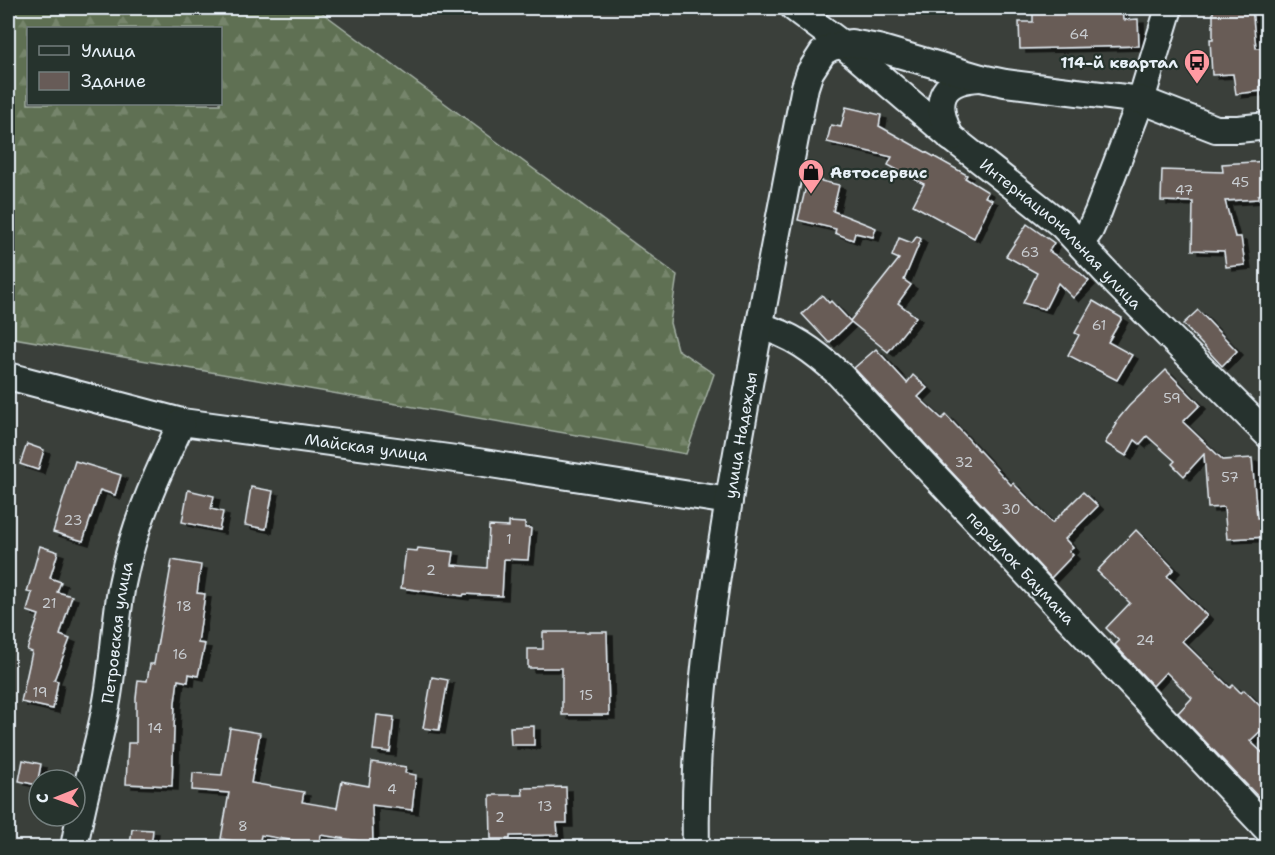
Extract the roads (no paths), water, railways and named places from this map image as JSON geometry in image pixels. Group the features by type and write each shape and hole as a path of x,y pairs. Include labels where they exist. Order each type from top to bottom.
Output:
{"street":[{"name":"Интернациональная улица","path":"794,8 842,44 952,138 1051,216 1268,435"},
{"path":"1080,244 1094,221 1142,100 1169,8"},
{"path":"842,44 851,43 878,48 981,78 1142,100 1216,129 1268,126"},
{"name":"улица Надежды","path":"696,848 696,785 704,672 715,589 759,326 805,87 810,72 823,52 842,44"},
{"path":"952,138 942,117 941,102 944,93 950,85 958,81 981,78"},
{"name":"переулок Баумана","path":"759,326 795,339 839,374 1268,830"},
{"name":"Майская улица","path":"8,376 182,422 478,462 729,501"},
{"name":"Петровская улица","path":"74,848 78,822 104,716 123,583 133,539 160,467 182,422"}],"place":[{"name":"114-й квартал","path":"1197,85"},
{"name":"Автосервис","path":"811,195"}]}
